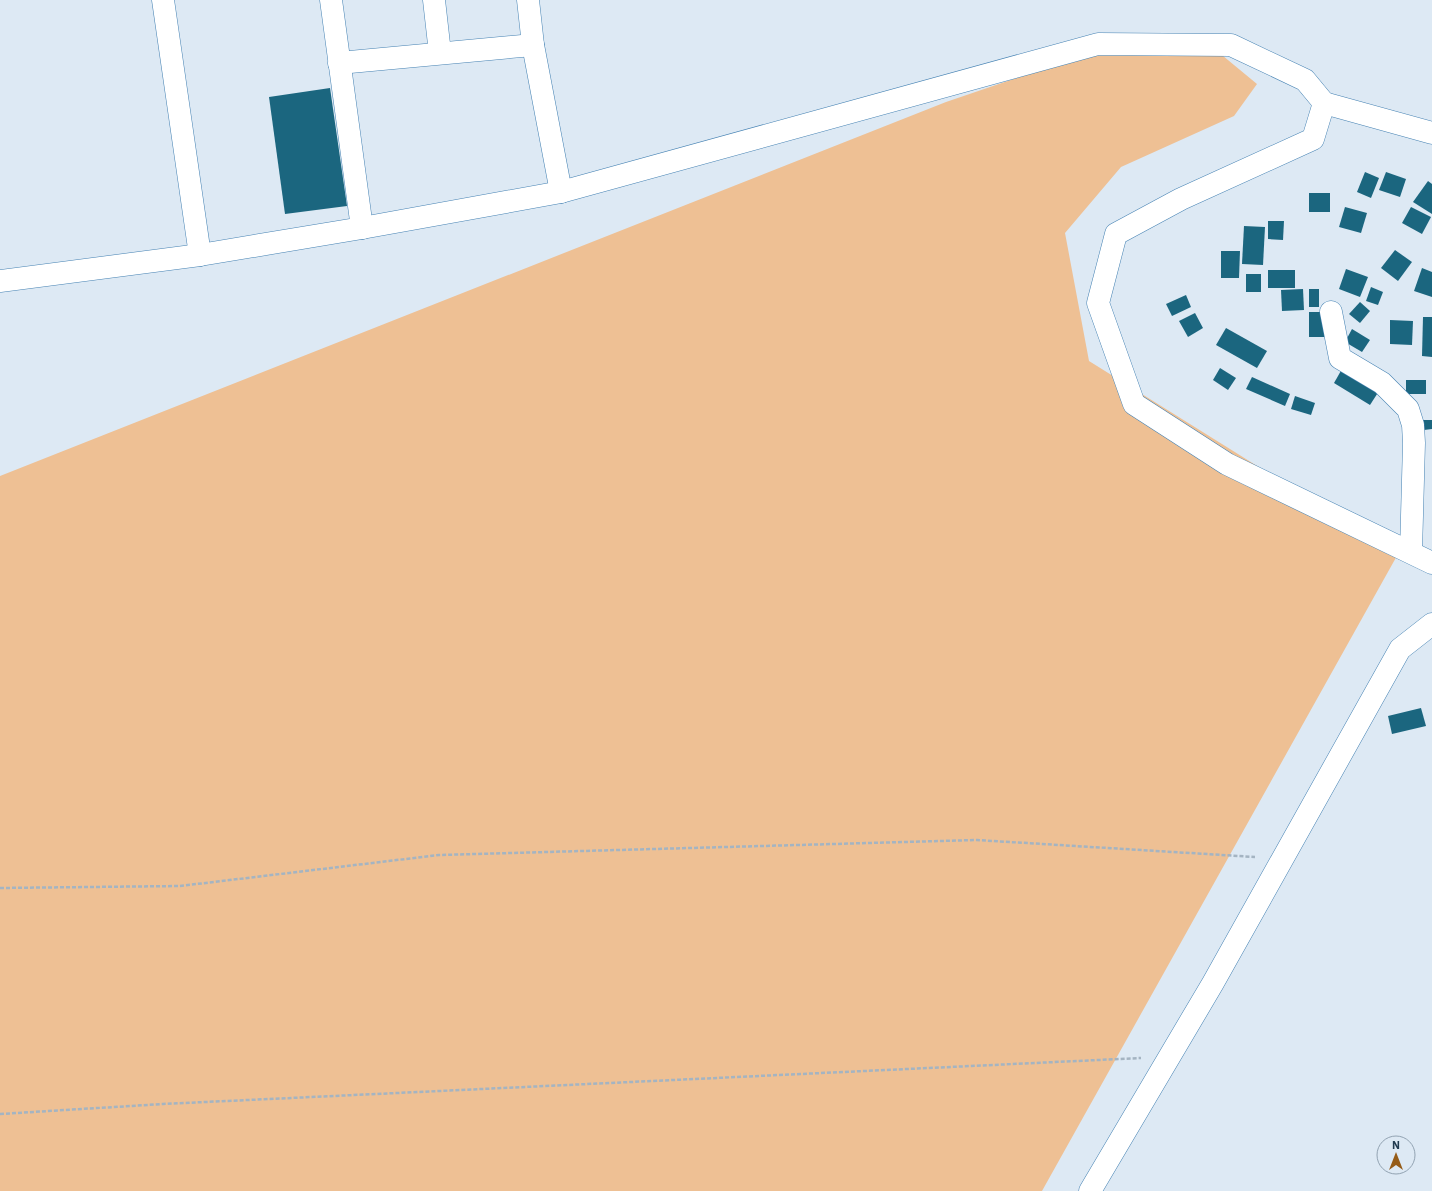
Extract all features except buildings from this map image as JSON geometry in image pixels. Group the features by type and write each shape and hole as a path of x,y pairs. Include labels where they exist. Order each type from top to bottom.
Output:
{"street":[{"path":"163,0 200,255"},
{"path":"331,0 362,228"},
{"path":"434,0 440,53"},
{"path":"528,0 533,44 561,192"},
{"path":"339,63 533,44"},
{"path":"0,281 200,255 362,228 561,192 1098,44 1231,45 1306,80 1324,103 1432,132"},
{"path":"1324,103 1313,139 1181,199 1116,234 1098,302 1134,404 1227,464 1432,563"},
{"path":"1331,312 1336,345 1340,358 1382,382 1408,410 1413,426 1414,443 1411,552"},
{"path":"1090,1191 1213,983 1400,649 1432,624"}],"path":[{"path":"0,888 180,886 439,855 977,840 1282,859"},
{"path":"0,1114 187,1103 1169,1056"}],"shaded area":[{"path":"1211,46 1257,84 1234,116 1121,167 1065,233 1089,361 1398,554 1042,1191 0,1191 0,476 946,102 1096,51"}]}
